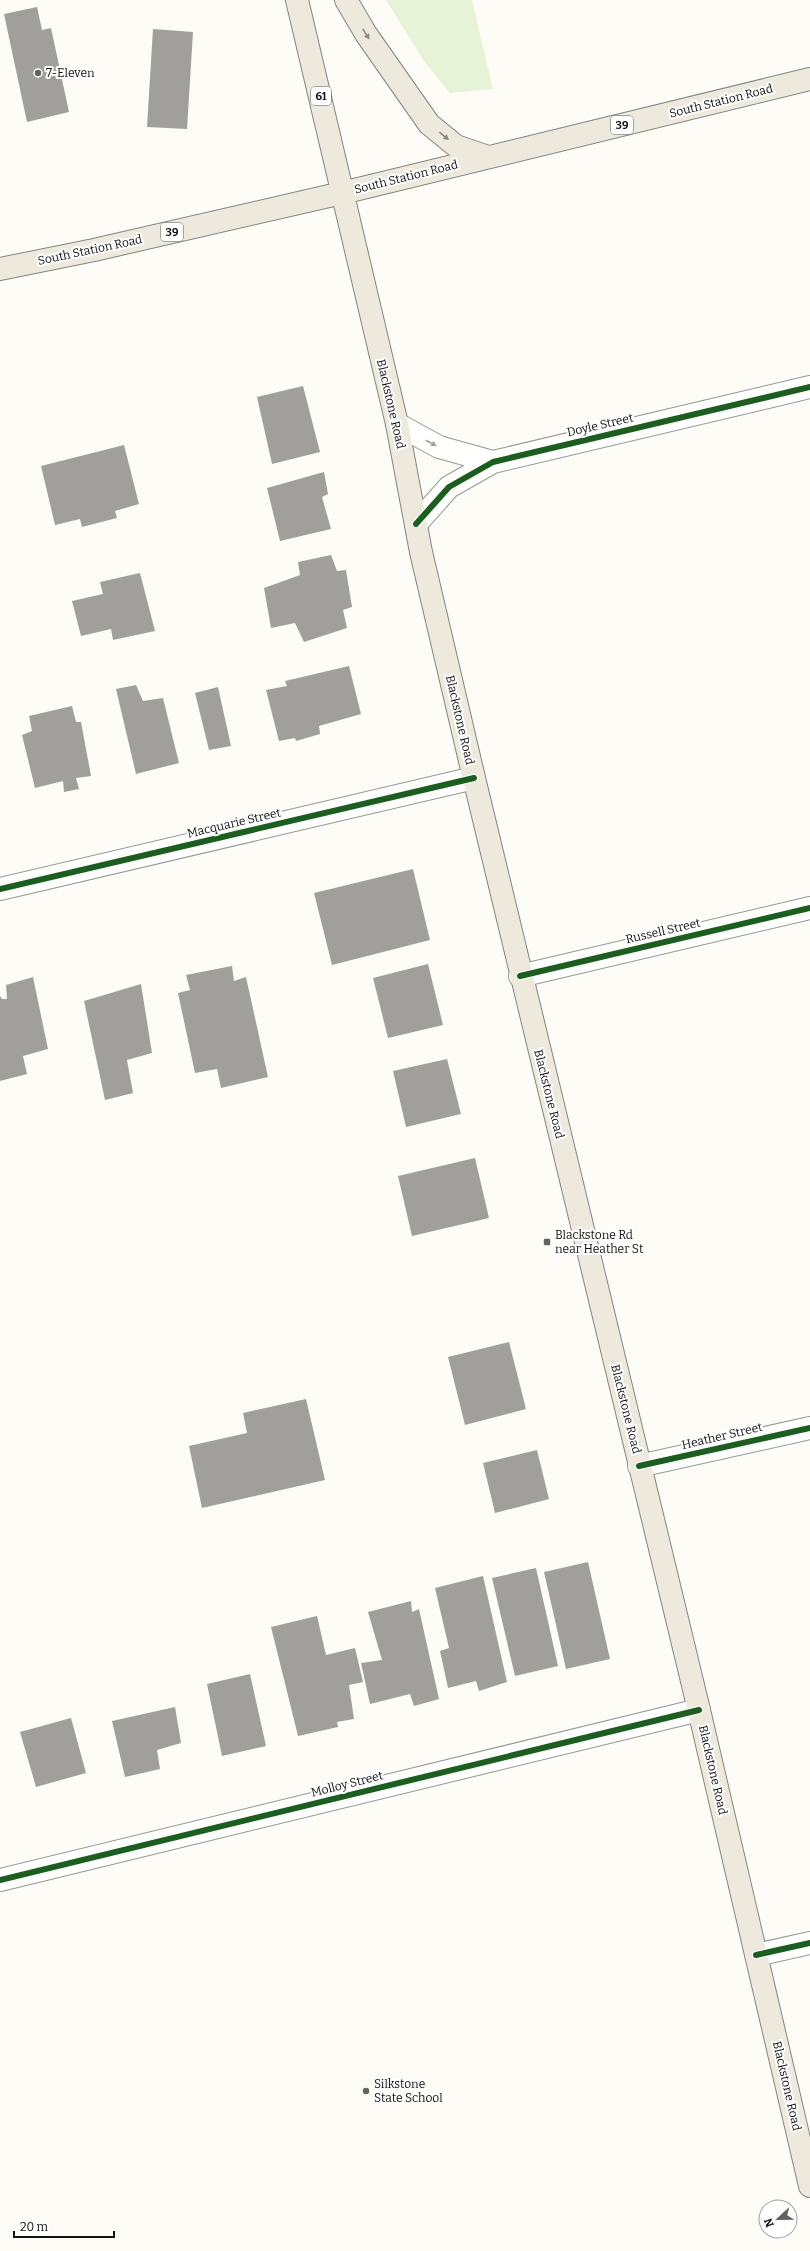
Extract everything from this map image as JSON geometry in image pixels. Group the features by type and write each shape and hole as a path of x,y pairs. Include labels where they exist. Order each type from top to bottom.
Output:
{"main road":[{"name":"Blackstone Road","path":"297,0 397,424 416,524 520,976 699,1710 810,2186"},
{"path":"346,0 366,34 429,124 456,146 488,157"},
{"name":"South Station Road","path":"0,269 94,250 342,193 810,79"}],"street":[{"name":"Doyle Street","path":"416,524 449,486 493,462 810,387"},
{"name":"Doyle Street","path":"397,424 439,447 493,462"},
{"name":"Macquarie Street","path":"0,889 474,778"},
{"name":"Russell Street","path":"520,976 810,908"},
{"name":"Heather Street","path":"640,1466 810,1428"},
{"name":"Molloy Street","path":"0,1880 699,1710"},
{"path":"756,1955 810,1943"}],"green space":[{"path":"386,0 472,0 493,89 450,93 424,61"}],"building":[{"path":"37,7 42,30 51,28 69,112 27,122 4,14"},
{"path":"153,29 193,32 187,129 147,127"},
{"path":"303,386 320,452 272,464 257,397"},
{"path":"124,445 139,504 115,511 117,518 82,527 80,519 55,525 41,466"},
{"path":"324,472 328,494 322,497 331,529 280,541 267,488"},
{"path":"331,555 337,571 346,570 352,607 343,610 347,628 304,642 295,623 271,628 264,588 300,575 298,562"},
{"path":"140,573 155,631 113,640 111,629 81,636 72,601 103,594 100,582"},
{"path":"349,666 361,714 319,726 320,734 296,741 295,738 279,741 266,690 287,686 285,681"},
{"path":"136,685 143,701 163,698 179,763 136,774 116,689"},
{"path":"218,687 231,746 209,750 195,693"},
{"path":"72,706 76,722 81,722 91,776 76,778 79,789 64,792 63,781 35,788 22,735 32,731 29,716"},
{"path":"413,869 430,940 332,965 314,893"},
{"path":"428,964 443,1025 388,1038 373,978"},
{"path":"232,966 234,981 246,977 268,1077 221,1088 217,1069 195,1073 178,993 190,990 186,975"},
{"path":"33,977 48,1049 23,1056 27,1074 0,1081 0,996 2,999 7,999 6,985"},
{"path":"141,984 152,1053 127,1060 133,1093 105,1100 84,1001"},
{"path":"447,1059 461,1114 406,1127 393,1071"},
{"path":"475,1158 489,1218 412,1236 398,1176"},
{"path":"509,1342 526,1409 465,1425 448,1357"},
{"path":"306,1399 325,1480 202,1508 189,1446 247,1433 243,1413"},
{"path":"537,1450 549,1499 495,1513 483,1463"},
{"path":"588,1562 610,1659 566,1669 544,1572"},
{"path":"536,1568 558,1666 515,1676 492,1578"},
{"path":"483,1576 507,1682 479,1691 476,1681 448,1688 440,1651 449,1648 435,1588"},
{"path":"411,1601 412,1612 419,1609 439,1699 414,1706 410,1694 370,1704 361,1663 382,1660 368,1612"},
{"path":"317,1616 326,1655 355,1648 363,1682 349,1685 354,1719 337,1722 338,1727 298,1736 271,1627"},
{"path":"250,1674 266,1746 222,1756 207,1684"},
{"path":"175,1707 181,1743 157,1750 160,1769 125,1777 112,1721"},
{"path":"71,1718 86,1773 36,1787 20,1732"}],"cycle path":[{"path":"416,524 449,487 493,462 810,387"},
{"path":"0,889 474,778"},
{"path":"520,976 810,908"},
{"path":"639,1466 810,1428"},
{"path":"0,1880 699,1710"},
{"path":"756,1955 810,1943"}],"place":[{"name":"7-Eleven","path":"38,73"},
{"name":"Blackstone Rd near Heather St","path":"547,1242"},
{"name":"Silkstone State School","path":"366,2091"}]}
